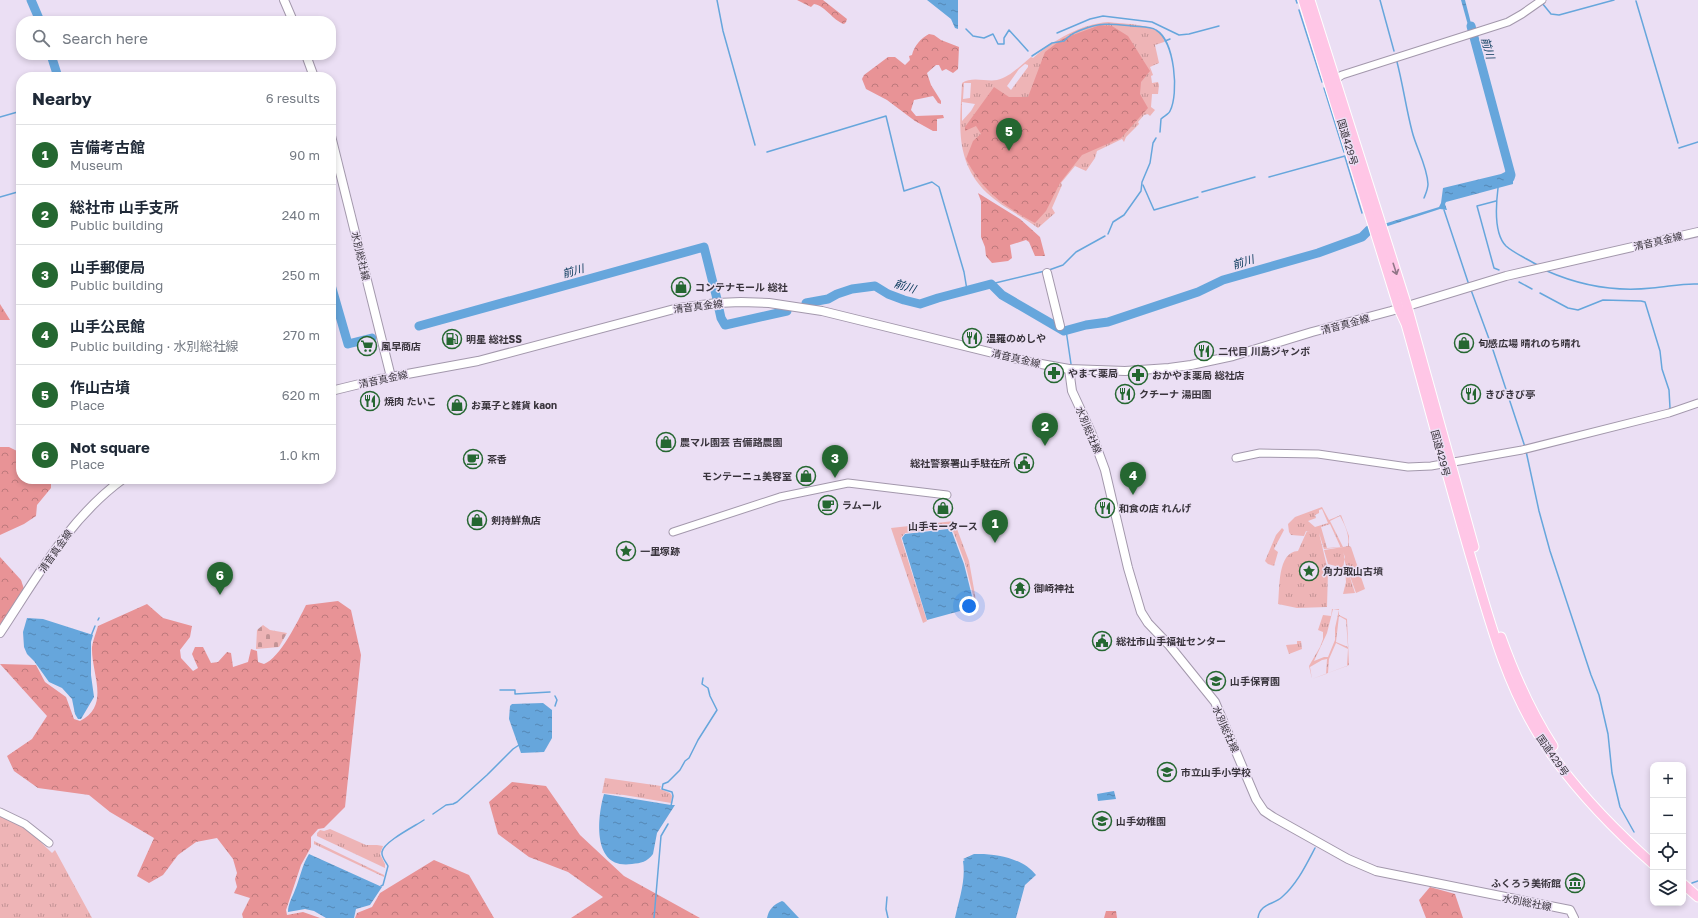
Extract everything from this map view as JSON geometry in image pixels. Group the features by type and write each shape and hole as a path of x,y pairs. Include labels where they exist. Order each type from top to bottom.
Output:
{"highway":[{"name":"国道429号","path":"1303,0 1376,221 1497,626 1512,669 1525,697 1545,733 1574,775 1604,810 1650,854"},
{"name":"国道429号","path":"1310,0 1336,78 1376,221"},
{"name":"国道429号","path":"1448,463 1491,628 1506,671 1519,700 1540,737 1568,777 1598,813 1650,861"},
{"path":"1686,887 1698,897"},
{"path":"1686,894 1698,904"}],"main road":[{"path":"284,0 291,16"},
{"path":"308,60 312,72"},
{"name":"水別総社線","path":"336,156 391,377"},
{"name":"清音真金線","path":"336,390 391,377 478,361 678,308 717,303 741,302 775,304 822,311 1030,362 1069,369 1136,371 1191,365 1233,356 1403,308 1506,276 1698,232"},
{"path":"1047,273 1060,326"},
{"name":"水別総社線","path":"1069,369 1072,391 1091,432 1105,470 1128,568 1141,612 1148,623 1169,645 1220,711 1256,799 1264,811 1272,817 1348,859 1376,871 1570,910 1574,918"},
{"name":"清音真金線","path":"0,633 63,538 97,500 116,484"}],"street":[{"path":"1336,78 1513,19 1541,1"},
{"path":"1236,458 1252,453 1318,454 1408,467 1424,467 1525,449 1669,413 1698,403"},
{"path":"673,532 780,498 848,483 947,495"},
{"path":"0,812 25,824 49,843"}],"green space":[{"path":"797,0 823,0 847,19 846,22 844,24 840,22 818,5 814,4 811,7"},
{"path":"1108,22 1142,26 1158,31 1163,36 1164,42 1155,45 1159,63 1150,67 1153,75 1151,76 1152,83 1158,82 1159,85 1158,94 1152,94 1151,107 1155,110 1150,116 1148,114 1144,115 1138,122 1139,124 1126,137 1124,142 1122,139 1097,151 1095,158 1086,171 1075,166 1061,183 1062,185 1052,208 1055,213 1038,228 999,203 987,193 976,181 969,168 961,141 960,113 962,83 970,80 997,80 1006,77 1031,57 1033,58 1059,39 1068,34 1098,23","holes":["1025,64 1028,65 1028,67 1011,90 1007,86 1019,69","964,83 971,83 970,98 963,99","962,102 975,104 971,111 962,121"]},
{"path":"1100,25 1112,26 1128,36 1150,71 1141,82 1140,94 1148,108 1121,138 1082,155 1060,183 1046,211 1035,223 1004,204 980,181 966,159 973,141 981,134 976,126 965,131 965,127 994,87 1009,97 1028,97 1045,52 1062,39"},
{"path":"929,34 959,47 958,69 953,73 946,69 942,71 939,65 936,65 927,73 931,85 941,101 941,104 938,103 933,96 914,100 911,110 916,116 943,115 944,118 937,119 937,131 933,131 915,121 887,100 866,89 862,79 864,75 888,57 895,57 905,65 910,60 909,56 912,55 914,48"},
{"path":"978,193 1020,219 1040,237 1045,256 1035,256 1029,242 1026,240 1010,245 1012,258 1008,261 992,263 986,256 985,247 981,237 981,201"},
{"path":"0,304 10,320 0,320"},
{"path":"0,447 9,447 16,450 16,484 51,484 51,488 37,505 36,516 24,524 0,535"},
{"path":"1322,507 1329,520 1341,515 1349,536 1349,546 1351,547 1365,589 1356,593 1347,568 1355,593 1343,594 1346,582 1345,568 1347,567 1345,564 1345,559 1343,568 1328,564 1324,550 1343,547 1324,549 1319,533 1328,571 1327,607 1297,608 1278,604 1283,564 1291,553 1298,551 1307,531 1304,536 1291,535 1288,524 1295,517","holes":["1322,509 1328,523 1315,527 1308,521 1316,518 1315,515","1340,516 1348,534 1348,546 1343,547 1330,521","1330,524 1340,547 1327,548 1321,527"]},
{"path":"954,521 969,561 977,606 972,608 975,603 965,563 953,531 947,528 905,533 901,538 927,621 923,623 891,528"},
{"path":"1282,528 1284,530 1274,549 1278,552 1274,566 1265,561 1276,535"},
{"path":"0,557 21,580 24,589 0,625"},
{"path":"338,601 351,610 361,655 345,807 324,828 318,829 311,837 311,847 301,865 286,910 287,915 303,912 320,918 243,918 242,914 250,898 234,893 237,887 235,879 237,873 233,859 217,838 196,842 178,855 163,875 149,883 137,876 154,838 110,812 89,795 38,788 14,771 7,756 32,739 47,716 0,664 36,665 45,682 66,697 74,719 80,721 89,714 95,706 97,698 92,647 98,626 147,604 163,618 192,626 190,637 180,650 181,658 193,671 198,668 192,654 195,647 203,647 211,663 218,662 227,652 231,653 233,667 248,662 251,649 257,651 258,662 264,664 270,660 282,647 306,605"},
{"path":"1333,609 1327,633 1314,661 1328,657 1335,640 1335,628 1339,610 1339,615 1347,619 1349,665 1347,666 1348,649 1336,643 1329,659 1328,673 1326,674 1327,659 1322,660 1310,667 1312,679 1309,666 1323,639 1323,632 1318,630 1323,615 1331,616","holes":["1339,616 1346,620 1348,647 1336,642"]},
{"path":"263,625 270,630 287,633 279,647 256,649 257,630"},
{"path":"1297,641 1301,641 1302,649 1289,654 1286,645 1297,644"},
{"path":"605,778 661,786 660,789 670,793 672,796 671,803 602,793"},
{"path":"512,782 546,786 580,835 624,876 700,918 571,918 603,897 568,872 529,857 498,834 489,802"},
{"path":"0,815 19,821 52,853 55,850 92,918 0,918"},
{"path":"330,829 366,845 383,846 380,854 385,864 385,868 317,836 317,833 320,830 324,831"},
{"path":"314,841 384,875 384,877 314,844"},
{"path":"434,860 469,875 494,918 355,918 357,913 372,907 380,893"},
{"path":"1430,887 1455,894 1463,918 1426,918 1419,900"},
{"path":"1106,911 1116,911 1117,918 1104,918"}],"water":[{"path":"927,0 958,0 958,29 955,28 951,19"},
{"path":"1461,0 1465,0 1474,35 1471,36"},
{"path":"1510,168 1513,184 1446,202 1445,204 1447,210 1440,209 1388,226 1361,239 1366,227 1387,223 1439,207 1443,188 1501,174"},
{"path":"948,529 952,532 964,564 974,604 971,608 927,620 902,538 905,534"},
{"path":"27,618 43,619 93,635 91,642 91,675 94,697 81,719 78,719 75,714 72,699 62,688 49,682 27,654 24,647 23,632"},
{"path":"543,703 552,710 552,738 544,752 521,753 509,719 510,706 512,704"},
{"path":"1114,791 1116,799 1098,801 1097,794"},
{"path":"604,794 675,805 657,833 653,854 651,857 641,863 619,864 610,859 604,851 600,840 599,828"},
{"path":"309,854 382,887 370,905 356,909 354,918 326,918 314,911 305,909 288,912 290,901"},
{"path":"974,854 991,854 1008,858 1024,864 1036,875 1025,885 1016,918 955,918 964,876 963,861 965,860 963,859"},
{"path":"782,901 799,918 767,918 772,908"}],"waterway":[{"name":"前川","path":"31,0 38,16"},
{"path":"717,0 723,31 755,145"},
{"path":"1380,0 1394,51"},
{"path":"1542,3 1551,14 1559,15 1614,0"},
{"path":"1636,1 1678,143"},
{"path":"1299,10 1322,82"},
{"path":"1057,33 1090,19 1103,16 1152,22 1179,35 1189,34 1219,26"},
{"path":"1032,56 1052,43 1064,41 1074,33 1095,26 1106,24 1148,27 1156,30 1162,36 1167,45 1174,68 1175,81 1173,103 1169,112 1161,119 1160,132"},
{"name":"前川","path":"1471,26 1511,175 1508,179"},
{"path":"966,29 973,36 984,38 993,34 998,44 1004,44 1004,38 1009,30 1028,51"},
{"path":"1165,41 1170,39"},
{"name":"前川","path":"53,60 56,72"},
{"path":"1397,62 1412,131 1424,163 1427,177 1428,188 1424,198"},
{"path":"1324,88 1344,152"},
{"path":"0,117 16,112"},
{"path":"767,152 886,116 904,191 932,182 939,187 964,272 967,290"},
{"path":"1108,234 1113,222 1124,215 1141,191 1142,182 1150,163 1153,143 1156,138"},
{"path":"1679,148 1698,142"},
{"path":"1269,177 1345,156"},
{"path":"1345,157 1362,213"},
{"path":"1202,192 1255,177"},
{"path":"1143,185 1154,210 1198,197"},
{"path":"1498,188 1497,218 1499,234 1502,241 1513,252 1539,266"},
{"path":"0,197 16,192"},
{"path":"1496,201 1477,206 1494,268 1499,270"},
{"path":"1444,210 1469,285"},
{"name":"前川","path":"806,303 828,299 852,289 875,286 888,294 920,304 991,284 1002,295 1064,331 1086,325 1108,322 1198,292 1223,280 1318,253 1362,237 1369,230"},
{"path":"1049,270 1063,265 1076,252 1105,236"},
{"name":"前川","path":"419,326 704,247 717,299"},
{"path":"991,284 1045,271"},
{"path":"1547,271 1573,281 1598,287 1638,289 1698,284"},
{"path":"1519,282 1532,289"},
{"path":"1471,290 1492,347 1525,447"},
{"path":"1540,293 1568,308 1578,310 1603,300 1645,302 1660,351 1662,369 1669,390 1670,408"},
{"name":"前川","path":"336,302 348,344 372,338"},
{"name":"前川","path":"719,309 721,318 725,325 787,311"},
{"path":"1066,330 1071,364"},
{"path":"1526,451 1539,511 1550,551 1599,695 1608,734 1612,773 1620,807 1634,832"},
{"path":"91,636 95,626"},
{"path":"671,806 673,796 672,792 662,789 663,784 668,782 689,758 698,740 717,710 708,688 702,684 703,678"},
{"path":"500,690 515,690 515,694 550,692"},
{"path":"555,696 557,700 555,706"},
{"path":"433,814 446,805 457,802 519,745"},
{"path":"381,886 383,885 388,866 382,856 384,848 393,839 424,820"},
{"path":"654,918 661,836 668,824"},
{"path":"1258,918 1259,913 1264,907 1279,900 1292,886 1301,874 1315,848"},
{"path":"1692,883 1698,881"},
{"path":"887,897 886,909 888,918"}],"place":[{"name":"作山古墳","path":"1009,151"},
{"name":"コンテナモール 総社","path":"681,287"},
{"name":"温羅のめしや","path":"972,338"},
{"name":"明星 総社SS","path":"452,339"},
{"name":"旬感広場 晴れのち晴れ","path":"1464,343"},
{"name":"風早商店","path":"367,346"},
{"name":"二代目 川島ジャンボ","path":"1204,351"},
{"name":"やまて薬局","path":"1054,373"},
{"name":"おかやま薬局 総社店","path":"1138,375"},
{"name":"クチーナ 湯田園","path":"1125,394"},
{"name":"きびきび亭","path":"1471,394"},
{"name":"焼肉 たいこ","path":"370,401"},
{"name":"お菓子と雑貨 kaon","path":"457,405"},
{"name":"農マル園芸 吉備路農園","path":"666,442"},
{"name":"総社市 山手支所","path":"1045,446"},
{"name":"茶香","path":"473,459"},
{"name":"総社警察署山手駐在所","path":"1024,463"},
{"name":"モンテーニュ美容室","path":"806,476"},
{"name":"山手郵便局","path":"835,478"},
{"name":"山手公民館","path":"1133,495"},
{"name":"ラムール","path":"828,505"},
{"name":"山手モータース","path":"943,508"},
{"name":"和食の店 れんげ","path":"1105,508"},
{"name":"剣持鮮魚店","path":"477,520"},
{"name":"吉備考古館","path":"995,543"},
{"name":"一里塚跡","path":"626,551"},
{"name":"角力取山古墳","path":"1309,571"},
{"name":"御崎神社","path":"1020,588"},
{"name":"Not square","path":"220,595"},
{"name":"総社市山手福祉センター","path":"1102,641"},
{"name":"山手保育園","path":"1216,681"},
{"name":"市立山手小学校","path":"1167,772"},
{"name":"山手幼稚園","path":"1102,821"},
{"name":"ふくろう美術館","path":"1575,883"}]}
